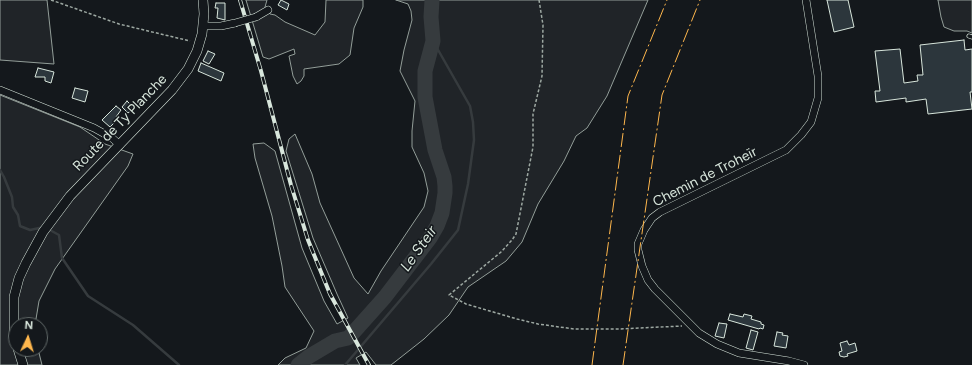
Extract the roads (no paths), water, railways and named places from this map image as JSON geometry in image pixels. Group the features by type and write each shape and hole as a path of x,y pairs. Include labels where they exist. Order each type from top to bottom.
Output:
{"street":[{"name":"Route de Ty Planche","path":"13,317 16,286 26,263 46,229 70,196 177,84 188,69 200,42 203,26 203,0"},
{"name":"Chemin de Troheïr","path":"804,365 789,361 746,355 728,349 708,339 690,326 655,289 648,280 638,250 640,238 648,223 660,212 776,155 794,143 806,130 811,122 817,105 818,87 817,63 806,0"},
{"path":"203,26 221,26 235,23 268,10"},
{"path":"0,90 89,126 112,138 120,145"}],"waterway":[{"name":"Le Steir","path":"298,365 308,357 335,341 348,338 352,334 385,297 430,238 442,213 445,193 444,177 435,150 425,97 425,71 433,41 431,17 432,0"},
{"name":"Le Steir","path":"345,365 458,230 468,184 474,140 473,122 470,106 433,41"},
{"path":"0,170 12,197 13,207 18,215 20,226 30,230 44,227"},
{"path":"48,229 59,235 62,258 88,296 133,325 179,365"}],"railway":[{"path":"240,0 261,71 291,185 308,240 330,294 369,365"}]}
